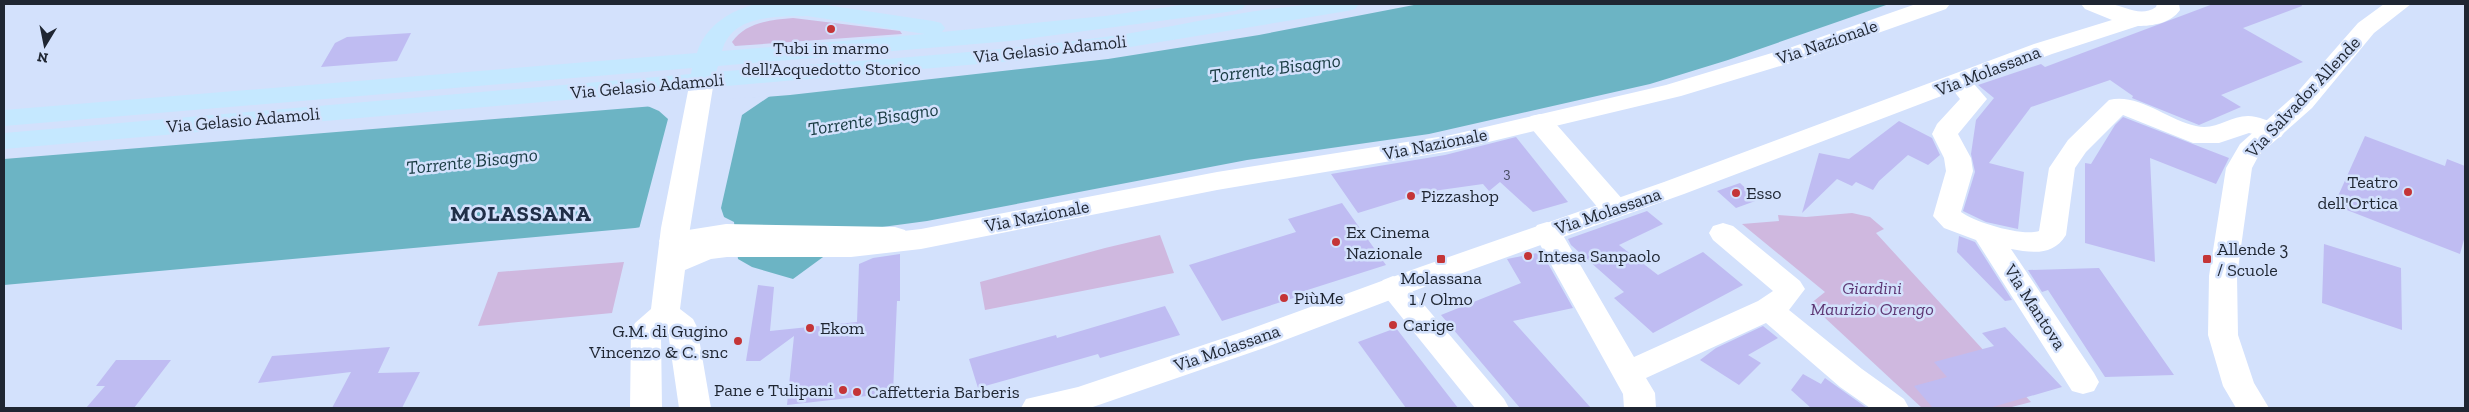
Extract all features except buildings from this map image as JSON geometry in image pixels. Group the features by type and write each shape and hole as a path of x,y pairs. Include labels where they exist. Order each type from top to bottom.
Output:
{"main road":[{"name":"Via Gelasio Adamoli","path":"4,118 702,79 1010,34 1105,24 1234,4"},
{"name":"Via Gelasio Adamoli","path":"4,141 702,79 1013,54 1118,42 1347,4"},
{"name":"Via Nazionale","path":"673,244 707,250 728,247 851,247 921,239 1217,181 1450,143 1672,91 1801,52 1938,4"},
{"path":"2093,4 2112,13 2146,19 2163,14 2168,10 2168,4"},
{"name":"Via Molassana","path":"2062,43 2093,4"},
{"name":"Via Salvador Allende","path":"2253,408 2239,386 2222,335 2223,276 2239,168 2249,150 2303,102 2366,28 2398,4"},
{"path":"646,408 646,331 666,313 673,244 702,79 711,46 729,23 759,10 807,9 916,27 1010,34"},
{"name":"Via Molassana","path":"1037,408 1087,396 1253,340 1393,287 1614,208 2062,43 2122,25 2135,18"},
{"name":"Via Mantova","path":"1959,82 1974,99 1945,134 1958,158 1961,169 1959,181 1946,210 1947,216 1960,225 1986,233 2032,242 2049,240 2052,235 2062,168 2073,151 2118,106 2193,135 2220,134 2248,124 2272,131"},
{"path":"1540,122 1614,208"},
{"path":"1547,232 1639,393 1640,408"},
{"path":"1628,374 1769,310 1783,299 1790,289 1723,233"},
{"name":"Via Mantova","path":"1986,233 2084,382"},
{"path":"1393,287 1492,408"},
{"path":"1769,310 1851,378 1893,408"},
{"path":"666,313 682,327 696,400 695,408"}],"green space":[{"path":"793,18 900,31 902,34 735,46 732,42 744,30 759,23"},
{"name":"Giardini Maurizio Orengo","path":"1852,213 1870,217 1884,229 1876,233 2031,402 2008,408 1922,408 1810,304 1825,292 1742,224 1779,221 1778,215 1806,217"},
{"path":"1160,235 1174,273 985,310 980,282"},
{"path":"624,262 612,313 478,326 498,272"}],"water":[{"name":"Torrente Bisagno","path":"1419,4 1889,4 1728,60 1650,84 1429,134 1247,160 927,221 860,230 793,279 752,267 738,259 734,222 720,215 635,228 4,285 4,159 790,95 1108,59 1259,35"}],"pier":[{"path":"770,96 742,115 721,208 725,220 720,218 639,229 668,119 659,111 643,104"}],"place":[{"name":"Tubi in marmo dell'Acquedotto Storico","path":"831,29"},
{"name":"Teatro dell'Ortica","path":"2408,192"},
{"name":"Esso","path":"1736,193"},
{"name":"Pizzashop","path":"1411,196"},
{"name":"Ex Cinema Nazionale","path":"1336,242"},
{"name":"Intesa Sanpaolo","path":"1528,256"},
{"name":"Molassana 1 / Olmo","path":"1441,259"},
{"name":"Allende 3 / Scuole","path":"2207,259"},
{"name":"PiùMe","path":"1284,298"},
{"name":"Carige","path":"1393,325"},
{"name":"Ekom","path":"810,328"},
{"name":"G.M. di Gugino Vincenzo & C. snc","path":"738,341"},
{"name":"Pane e Tulipani","path":"843,390"},
{"name":"Caffetteria Barberis","path":"857,392"}],"district":[{"name":"MOLASSANA","path":"521,213"}]}
